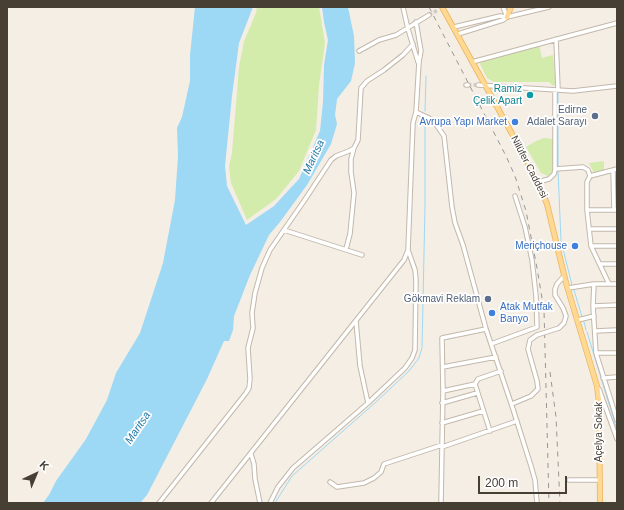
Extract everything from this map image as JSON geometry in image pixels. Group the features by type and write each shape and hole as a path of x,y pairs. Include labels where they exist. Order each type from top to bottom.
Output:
{"main road":[{"path":"507,16 511,7"},
{"name":"Nilüfer Caddesi","path":"441,8 458,34 538,182 547,204 564,276 597,386"},
{"name":"Açelya Sokak","path":"597,386 599,403 600,503"}],"street":[{"path":"403,7 408,29 419,62"},
{"path":"503,7 507,16"},
{"path":"454,27 500,16 507,16 549,7"},
{"path":"359,51 379,40 396,35 408,29 416,22 430,14"},
{"path":"458,34 503,20 507,16"},
{"path":"211,503 404,260 408,250 413,122 416,112 421,51 416,22"},
{"path":"472,62 617,24"},
{"path":"538,182 549,179 558,169 556,39"},
{"path":"346,249 350,234 354,193 351,158 358,140 361,88 367,80 384,70 403,55 413,44"},
{"path":"478,85 485,84 573,91 617,86"},
{"path":"416,112 429,118 435,123 444,136 452,207 486,330 518,421 535,480 537,503"},
{"path":"159,503 249,388 250,379 248,348 253,328 252,313 255,293 270,250 331,160 336,156 354,148"},
{"path":"558,169 583,167 588,170 590,176 587,182 587,210 591,246 609,284"},
{"path":"587,210 616,210 615,169 590,176"},
{"path":"491,344 537,327 536,296 532,260 525,227 515,196"},
{"path":"589,229 617,229"},
{"path":"284,230 362,255"},
{"path":"591,246 617,246"},
{"path":"270,503 278,487 293,468 368,403 405,368 412,358 415,350 416,280 415,270 408,250"},
{"path":"600,264 617,264"},
{"path":"512,404 532,396 538,389 528,349 530,340 537,335 559,328 564,323 566,316 564,308 556,295 555,289 557,284 564,276"},
{"path":"557,284 567,286 617,284"},
{"path":"594,284 593,306 596,353 617,420"},
{"path":"593,306 617,305"},
{"path":"578,320 594,316"},
{"path":"356,321 360,366 368,403"},
{"path":"441,503 443,391 442,338 486,330"},
{"path":"595,331 617,330"},
{"path":"596,353 617,353"},
{"path":"443,367 496,357"},
{"path":"490,431 475,384 478,379 501,371"},
{"path":"603,378 617,377"},
{"path":"443,391 475,384"},
{"path":"597,386 617,439"},
{"path":"442,403 477,393"},
{"path":"442,423 483,411"},
{"path":"330,482 337,487 364,483 374,478 381,472 384,464 518,421"},
{"path":"251,454 260,503"},
{"path":"569,480 599,480"}],"green space":[{"path":"257,7 319,7 325,43 319,85 316,130 299,171 276,199 247,220 231,183 229,167 232,153 239,67 244,41 256,13"},
{"path":"539,45 542,58 553,55 556,84 553,86 549,82 494,82 487,78 480,64 482,60"},
{"path":"544,138 553,139 553,171 548,176 541,173 526,147"},
{"path":"604,161 604,170 594,173 589,163"}],"water":[{"name":"Maritsa","path":"195,7 253,7 239,43 225,166 227,186 246,225 274,206 299,179 320,131 323,102 324,65 328,40 322,7 348,7 354,36 355,63 351,81 337,99 335,115 337,124 331,144 307,185 269,235 250,275 234,316 233,330 229,341 224,341 207,379 147,495 140,503 43,503 56,481 86,439 107,400 116,373 140,333 163,263 175,200 178,156 177,128 182,117 190,81 190,55"}],"waterway":[{"path":"425,111 426,76"},
{"path":"558,92 558,167"},
{"path":"275,503 292,476 376,402 409,371 419,358 422,348 425,123"},
{"path":"558,170 561,241 572,285"},
{"path":"574,290 582,317"},
{"path":"584,322 586,330"},
{"path":"587,332 617,430"}],"tunnel":[{"path":"429,15 438,10"},
{"path":"468,85 478,85"}],"railway":[{"path":"429,7 506,156 515,176 526,211 544,310 549,503"},
{"path":"550,372 556,417 560,503"}],"place":[{"name":"Ramiz Çelik Apart","path":"530,95"},
{"name":"Edirne Adalet Sarayı","path":"595,116"},
{"name":"Avrupa Yapı Market","path":"515,122"},
{"name":"Meriçhouse","path":"575,246"},
{"name":"Gökmavi Reklam","path":"488,299"},
{"name":"Atak Mutfak Banyo","path":"492,313"}]}
